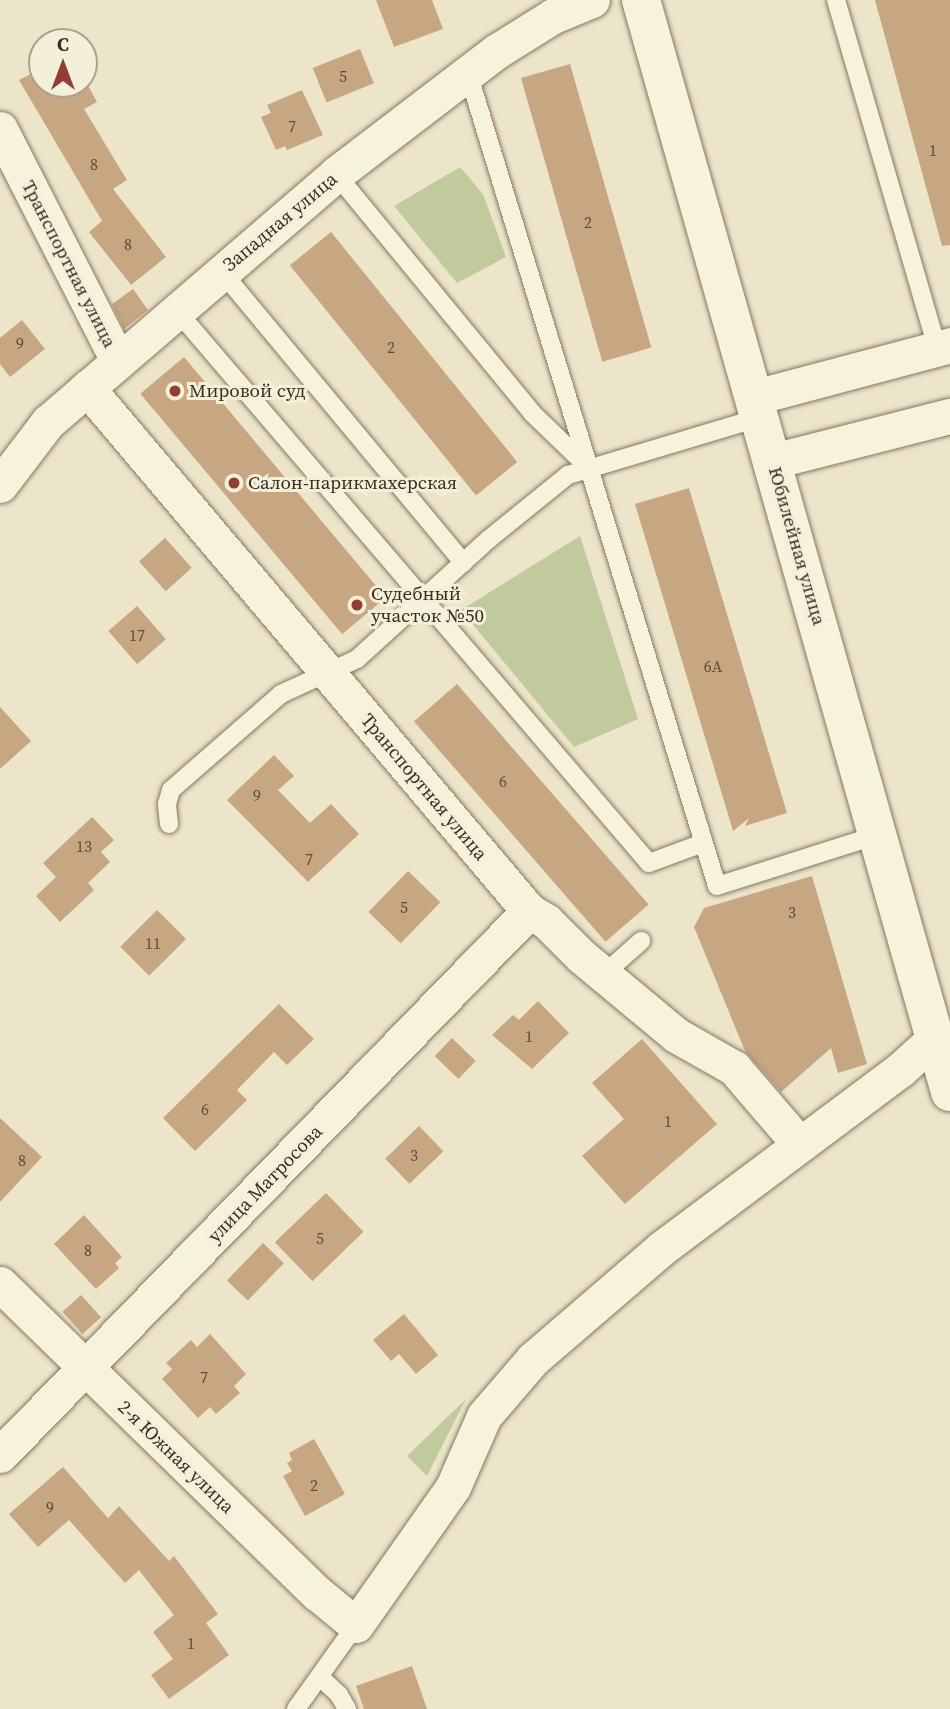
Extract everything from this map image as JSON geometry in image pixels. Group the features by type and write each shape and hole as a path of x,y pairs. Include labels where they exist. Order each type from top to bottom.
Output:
{"main road":[{"name":"Юбилейная улица","path":"641,0 950,1092"}],"street":[{"name":"Западная улица","path":"0,485 48,422 337,174 526,31 592,0"},
{"name":"Транспортная улица","path":"0,129 118,361"},
{"path":"758,407 943,347"},
{"name":"Транспортная улица","path":"87,388 529,911 547,922 676,1035 734,1068 800,1145"},
{"path":"773,461 950,416"},
{"name":"улица Матросова","path":"0,1455 86,1370 529,911"},
{"path":"356,1625 453,1487 484,1416 533,1359 662,1248 900,1070 934,1038"},
{"name":"2-я Южная улица","path":"0,1284 317,1593 356,1625"}],"lane":[{"path":"836,0 943,347"},
{"path":"468,73 717,886 878,835"},
{"path":"337,174 532,413 590,468"},
{"path":"222,272 464,563"},
{"path":"177,311 649,863 703,843"},
{"path":"169,824 167,804 171,790 281,694 358,659 464,563 568,475 758,407"},
{"path":"604,974 641,941"},
{"path":"296,1709 356,1625"},
{"path":"320,1677 339,1695 347,1709"}],"green space":[{"path":"460,167 483,194 506,257 457,283 394,206"},
{"path":"580,536 638,719 574,747 461,610"},
{"path":"466,1399 427,1476 407,1456"}],"building":[{"path":"376,0 432,0 443,29 394,47"},
{"path":"875,0 950,0 950,245 942,246"},
{"path":"360,49 374,83 327,102 313,68"},
{"path":"570,64 651,348 602,362 521,78"},
{"path":"28,75 28,95 19,80"},
{"path":"302,90 323,135 287,150 285,146 276,150 261,117 271,113 267,105"},
{"path":"30,98 95,98 97,102 84,109 127,180 113,189 166,257 131,285 89,232 102,221"},
{"path":"331,232 517,462 476,495 290,265"},
{"path":"133,289 148,310 124,329 112,304"},
{"path":"22,320 45,349 10,377 0,364 0,338"},
{"path":"184,357 386,598 342,634 140,394"},
{"path":"689,488 787,813 745,826 749,818 733,831 635,504"},
{"path":"165,538 192,568 166,591 139,561"},
{"path":"137,606 166,639 137,664 108,631"},
{"path":"457,684 649,904 606,942 414,721"},
{"path":"0,707 31,741 0,769"},
{"path":"274,755 294,776 278,790 310,823 331,804 359,834 308,882 227,800"},
{"path":"92,817 114,840 101,852 110,862 88,883 94,890 60,922 36,896 56,877 43,863"},
{"path":"408,871 440,902 401,943 368,912"},
{"path":"812,876 867,1064 838,1073 831,1048 781,1092 745,1051 694,927 704,908"},
{"path":"157,910 186,939 149,976 120,947"},
{"path":"538,1001 569,1033 532,1069 492,1035 513,1015 519,1020"},
{"path":"279,1004 314,1039 287,1065 274,1052 237,1090 247,1100 195,1151 163,1118"},
{"path":"452,1038 476,1061 458,1079 435,1056"},
{"path":"642,1039 717,1124 625,1204 582,1156 624,1119 592,1083"},
{"path":"0,1118 42,1157 0,1202"},
{"path":"419,1126 443,1151 410,1184 385,1159"},
{"path":"326,1193 364,1232 312,1281 275,1242"},
{"path":"84,1215 122,1257 115,1263 119,1268 96,1289 54,1244"},
{"path":"263,1243 284,1263 248,1301 227,1280"},
{"path":"81,1295 101,1317 82,1334 62,1312"},
{"path":"404,1314 438,1355 416,1374 399,1354 391,1361 373,1340"},
{"path":"210,1334 246,1374 234,1386 240,1393 216,1414 210,1407 198,1418 162,1379 172,1369 166,1363 191,1340 197,1347"},
{"path":"314,1439 345,1494 305,1516 283,1476 292,1471 287,1463 292,1460 289,1453"},
{"path":"63,1467 108,1518 119,1506 169,1561 174,1556 218,1614 206,1623 229,1655 169,1699 151,1675 173,1659 153,1632 174,1615 139,1570 125,1583 69,1520 38,1547 9,1514"},
{"path":"412,1666 427,1709 364,1709 356,1686"}],"place":[{"name":"Мировой суд","path":"175,391"},
{"name":"Салон-парикмахерская","path":"234,483"},
{"name":"Судебный участок №50","path":"357,605"}]}
